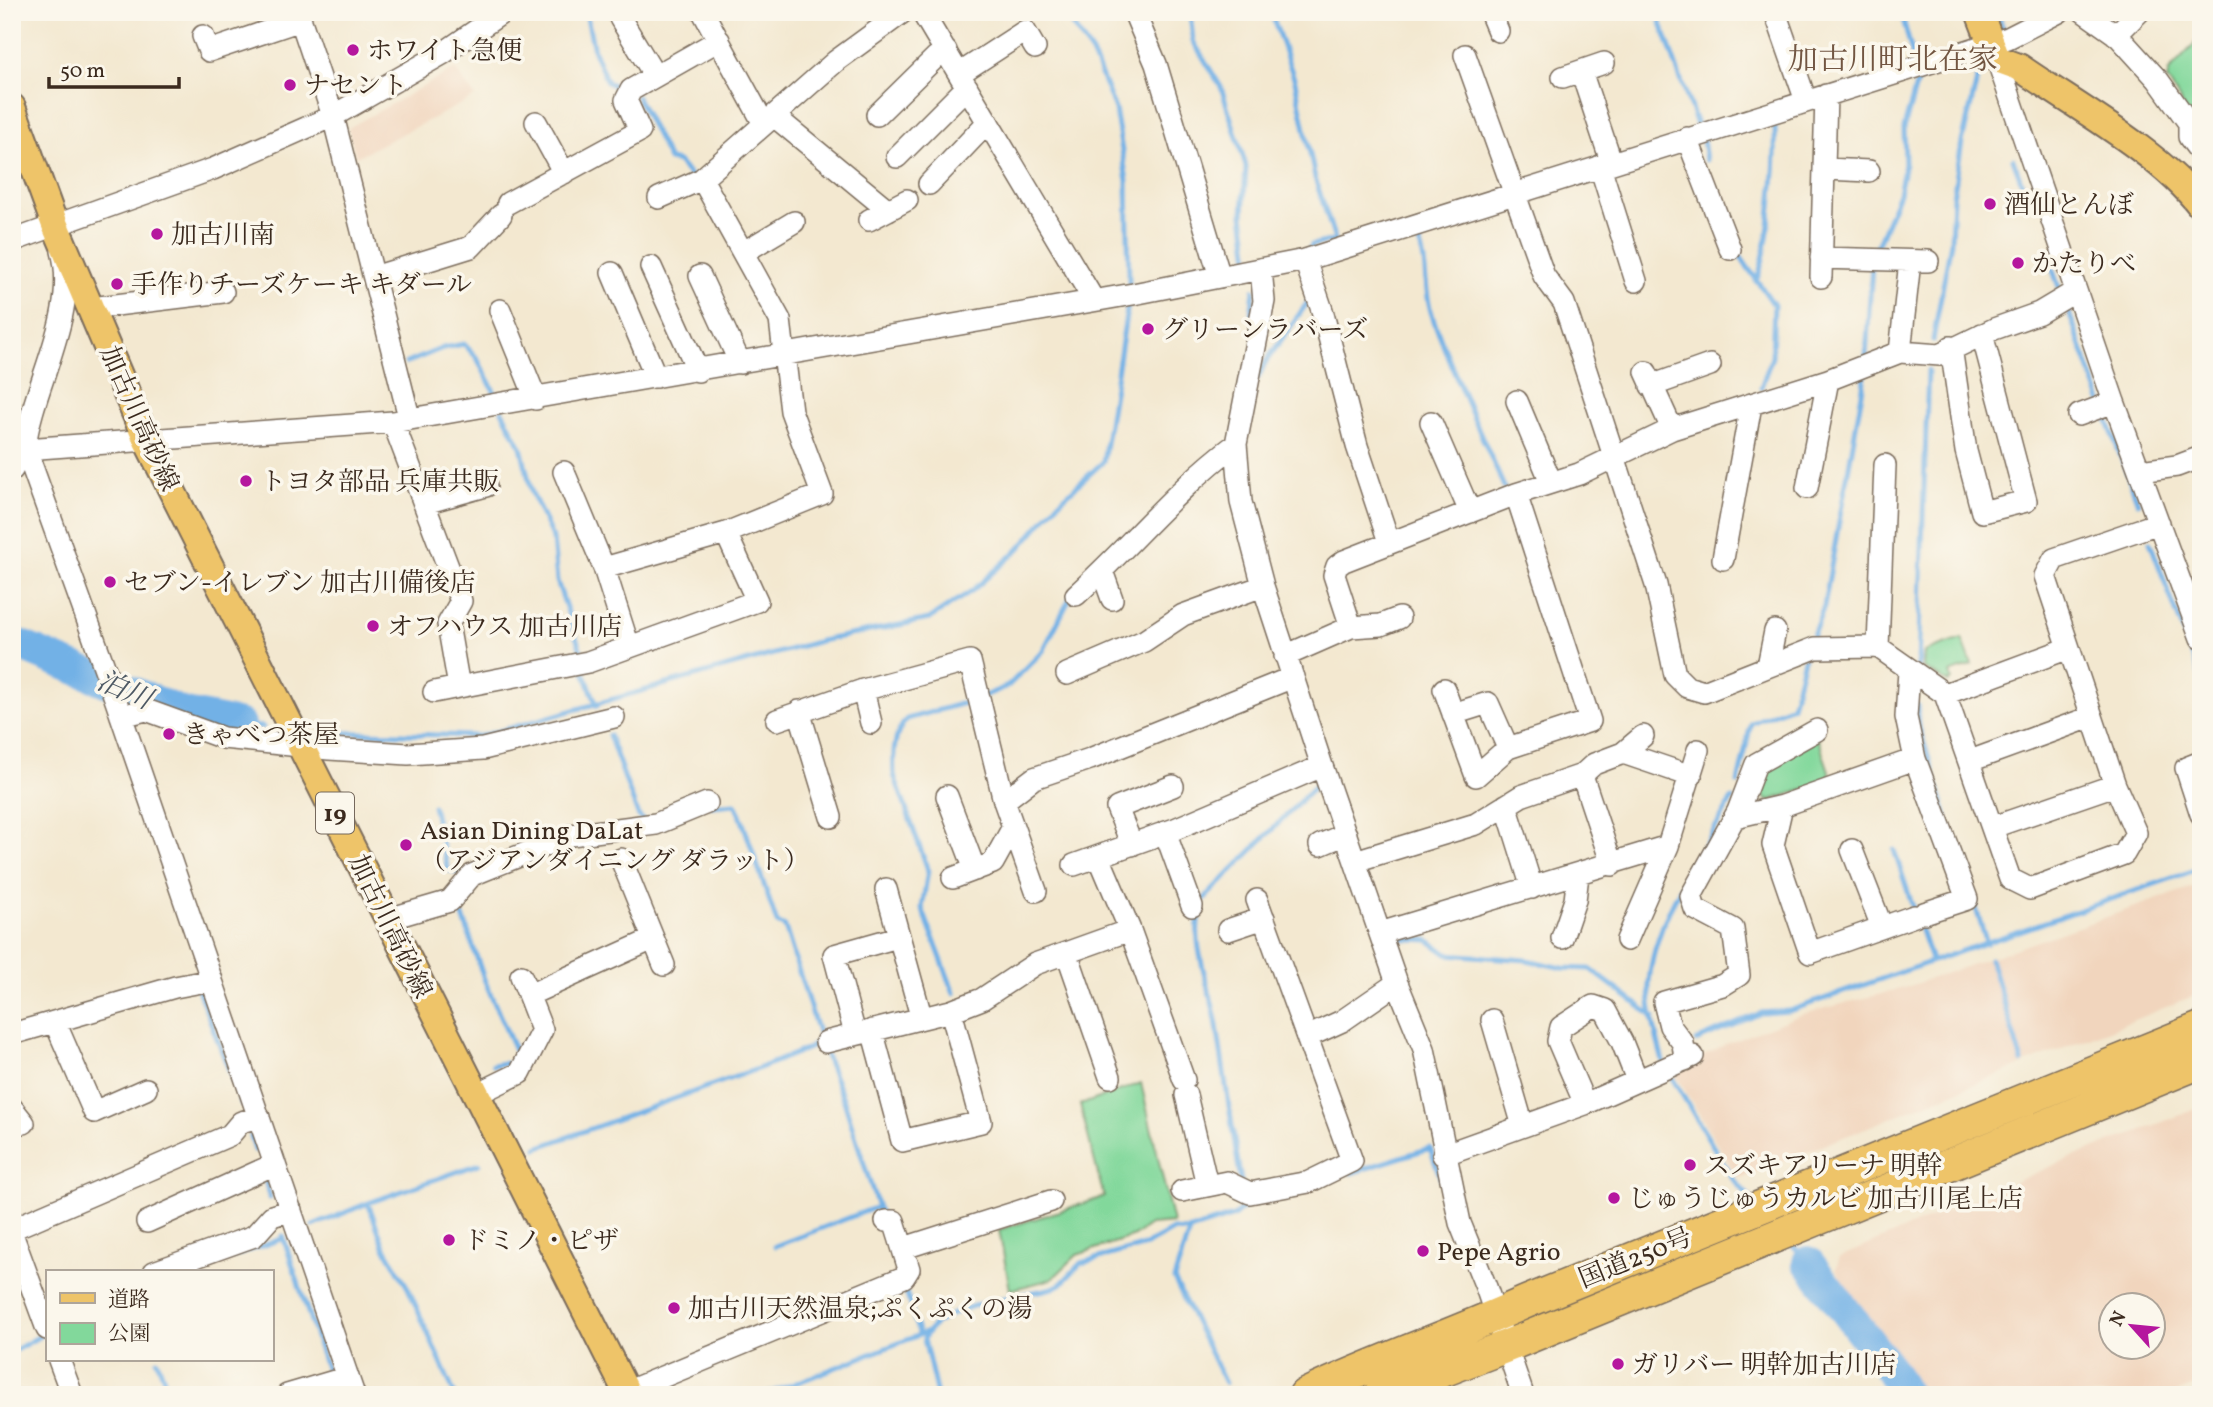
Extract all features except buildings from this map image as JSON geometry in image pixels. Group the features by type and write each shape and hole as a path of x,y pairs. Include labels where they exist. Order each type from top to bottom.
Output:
{"highway":[{"name":"国道250号","path":"1305,1395 1351,1373 2201,1028"},
{"name":"国道250号","path":"1380,1395 1507,1346 2201,1062"},
{"path":"1292,1395 1351,1373"}],"main road":[{"path":"1979,12 1993,50 2154,160 2182,181 2201,206"},
{"name":"加古川高砂線","path":"12,107 55,225 147,441 627,1393"}],"street":[{"path":"12,241 212,169 333,116 442,54 503,12"},
{"path":"704,12 769,120 888,210"},
{"path":"659,198 702,179 836,61 903,12"},
{"path":"922,12 1093,299"},
{"path":"1134,12 1156,64 1220,277"},
{"path":"1775,12 1816,98 1826,169 1821,268 1919,261 1900,352"},
{"path":"19,448 55,448 401,420 783,356 1305,260 1816,98 1993,50 2008,38 2059,12"},
{"path":"2084,12 2116,35 2158,80 2189,123 2189,137 2201,153"},
{"path":"2116,35 2139,12"},
{"path":"620,18 655,76"},
{"path":"203,36 209,51 297,19 333,116 374,278 401,420 425,503 456,559 461,601 448,624 459,687"},
{"path":"897,157 963,80 1026,30"},
{"path":"374,278 445,263 471,247 504,209 639,131 626,100 629,93 719,40"},
{"path":"1993,50 2068,296 2106,405 2140,471 2201,638"},
{"path":"880,105 946,51"},
{"path":"1465,55 1544,276 1564,303 1656,585 1675,675 1687,687 1704,692 1791,655 1815,648 1878,647 1945,694 2010,879 2030,889 2124,854 2136,834 2091,717 2045,576 2054,559 2159,523"},
{"path":"1604,63 1572,74 1605,164 1636,281"},
{"path":"536,122 564,173"},
{"path":"929,184 988,122"},
{"path":"1687,138 1730,249"},
{"path":"1826,169 1869,172"},
{"path":"604,568 726,533 822,494 791,411 780,320 702,179"},
{"path":"744,252 794,222"},
{"path":"12,470 48,369 64,294 64,259 55,225"},
{"path":"1305,260 1322,310 1357,446 1389,542"},
{"path":"651,267 698,371"},
{"path":"1261,269 1264,300 1236,444 1241,502 1262,586 1285,656 1397,983 1424,1049 1443,1154 1460,1223 1507,1346 1518,1393"},
{"path":"700,276 740,363"},
{"path":"622,282 656,377"},
{"path":"91,308 223,292"},
{"path":"1351,628 1334,575 1337,566 1389,542 1516,494 1579,474 1672,429 1828,380 1900,352 1940,355 1951,347 2039,313 2068,296"},
{"path":"500,310 536,399"},
{"path":"1951,347 1966,451 1982,512 2026,501 1982,334"},
{"path":"1672,429 1649,379 1710,365"},
{"path":"1807,488 1828,380"},
{"path":"1723,559 1722,523 1751,405"},
{"path":"2079,415 2106,405"},
{"path":"1527,411 1551,482"},
{"path":"1431,422 1449,441 1470,512"},
{"path":"1076,595 1202,470 1236,444"},
{"path":"19,448 105,669 351,1386 287,1395"},
{"path":"2140,471 2177,466 2201,457"},
{"path":"1878,647 1885,465"},
{"path":"564,472 604,568 629,647"},
{"path":"425,503 486,486"},
{"path":"1444,689 1476,776 1508,748 1590,721 1516,494"},
{"path":"434,692 587,662 757,601 726,533"},
{"path":"1102,571 1112,598"},
{"path":"1067,674 1144,641 1183,615 1262,586"},
{"path":"1285,656 1351,628 1379,632 1399,618"},
{"path":"1768,666 1775,631"},
{"path":"1945,694 2069,648"},
{"path":"777,720 863,691 970,662 1004,802 1036,891"},
{"path":"1782,806 1773,845 1810,953 1919,915 1948,914 1967,899 1915,760 1906,718 1914,674"},
{"path":"1004,802 1034,778 1090,759 1293,677"},
{"path":"863,691 871,723"},
{"path":"1453,714 1488,703 1508,748"},
{"path":"121,715 146,710 223,738 408,754 483,749 614,717"},
{"path":"799,711 831,817"},
{"path":"1970,761 2091,717"},
{"path":"1443,1154 1585,1104 1677,1063 1684,1043 1670,1026 1664,1002 1724,985 1739,975 1733,929 1696,909 1691,895 1735,817 1756,764 1793,733 1818,730"},
{"path":"1355,861 1476,824 1521,796 1582,775 1594,764 1623,753 1643,736"},
{"path":"1627,940 1668,846 1698,750"},
{"path":"1623,753 1691,776"},
{"path":"1735,817 1782,806 1915,760"},
{"path":"2201,762 2186,768 2201,814"},
{"path":"1074,865 1165,832 1322,766"},
{"path":"1582,775 1612,865"},
{"path":"1993,827 2115,785"},
{"path":"1132,845 1116,808 1173,786"},
{"path":"947,796 975,870"},
{"path":"388,919 450,901 472,875 571,835 656,824 707,803"},
{"path":"1506,805 1532,888"},
{"path":"953,878 993,863 1013,827"},
{"path":"1165,832 1192,906"},
{"path":"1320,845 1346,834"},
{"path":"1380,933 1668,846"},
{"path":"1852,850 1881,927"},
{"path":"1099,857 1130,930 1185,1087 1207,1185"},
{"path":"621,859 664,965"},
{"path":"1562,938 1575,900 1578,875"},
{"path":"886,889 921,1016"},
{"path":"1182,1191 1227,1182 1250,1193 1309,1182 1352,1161 1260,909 1228,930"},
{"path":"826,1042 921,1016 951,1011 982,999 1035,964 1130,930"},
{"path":"898,937 834,955 902,1141 981,1122 951,1011"},
{"path":"475,1095 520,1073 542,1030 525,986 653,939"},
{"path":"1067,953 1093,1047 1110,1077"},
{"path":"12,1034 175,987 212,980"},
{"path":"1307,1037 1342,1021 1397,983"},
{"path":"1585,1104 1558,1041 1561,1027 1593,1006 1605,1010 1622,1042 1637,1080"},
{"path":"1492,1020 1523,1126"},
{"path":"55,1022 94,1112 146,1088"},
{"path":"12,1228 230,1136 241,1122 259,1117"},
{"path":"155,1195 155,1218 207,1185 275,1164"},
{"path":"904,1248 1051,1201"},
{"path":"156,1266 254,1236 272,1216 291,1210"},
{"path":"627,1393 904,1277 909,1269 904,1248 894,1221 886,1221"},
{"path":"12,1234 46,1323"},
{"path":"60,1362 72,1395"}],"shaded area":[{"path":"455,69 475,97 356,157 348,128"},
{"path":"2201,884 2201,993 1759,1171 1738,1178 1674,1072 1726,1044 1803,1014 1904,988"},
{"path":"2201,1107 2201,1383 2172,1395 1919,1395 1903,1365 1845,1286 1836,1269 1840,1257 2068,1159"}],"green space":[{"path":"2201,37 2201,135 2167,79 2169,71"},
{"path":"1962,639 1972,665 1950,673 1952,680 1948,682 1923,668 1924,652"},
{"path":"1818,739 1830,774 1826,782 1768,801 1755,787 1761,770"},
{"path":"1141,1083 1173,1223 1150,1225 1134,1236 1077,1255 1052,1279 1010,1290 999,1230 1104,1197 1080,1105"}],"waterway":[{"path":"586,12 594,51 607,82 615,86"},
{"path":"1063,12 1092,53 1115,109 1127,181 1129,283"},
{"path":"1190,12 1193,41 1221,87 1246,166 1243,215 1250,267"},
{"path":"1271,12 1295,81 1315,178 1335,240 1312,245 1309,250"},
{"path":"1657,12 1697,125"},
{"path":"1901,12 1913,56"},
{"path":"1998,12 2004,34"},
{"path":"1933,340 1951,242 1953,197 1962,142 1978,76 1988,61"},
{"path":"1876,248 1899,193 1905,164 1904,128 1919,75"},
{"path":"637,97 669,160 678,162 691,177"},
{"path":"1756,281 1765,247 1772,200 1774,116"},
{"path":"1703,139 1706,160"},
{"path":"2013,159 2030,205"},
{"path":"1413,231 1422,251 1427,295 1433,318 1504,487"},
{"path":"1735,249 1774,305 1772,357 1761,387"},
{"path":"2050,262 2061,293"},
{"path":"1866,357 1872,264"},
{"path":"1251,315 1254,290"},
{"path":"1258,378 1265,363 1310,299"},
{"path":"2065,302 2101,401"},
{"path":"322,732 481,736 820,641 929,619 973,590 1019,549 1059,502 1103,462 1128,303"},
{"path":"406,363 443,348 464,344 477,358 498,399"},
{"path":"1918,667 1928,370"},
{"path":"1810,643 1824,606 1865,376"},
{"path":"502,411 521,447 532,493 553,539 557,581 582,654"},
{"path":"2104,411 2138,503"},
{"path":"1249,478 1279,601"},
{"path":"2150,542 2201,679"},
{"path":"984,696 1008,686 1043,651 1071,596"},
{"name":"泊川","path":"12,642 185,714 240,725"},
{"path":"1738,783 1751,723 1792,706 1804,659"},
{"path":"584,672 597,706"},
{"path":"954,993 922,908 928,870 894,775 894,752 896,738 907,719 975,700"},
{"path":"1917,705 1918,724 1947,817"},
{"path":"240,725 263,727"},
{"path":"609,735 638,815 642,819"},
{"path":"1241,1181 1217,1026 1199,948 1199,916 1203,900 1316,785"},
{"path":"1663,1062 1650,1003 1649,983 1653,958 1669,911 1732,799"},
{"path":"711,806 735,804 740,814 777,923 785,927 820,1039"},
{"path":"433,806 448,870 462,873"},
{"path":"1894,850 1914,910"},
{"path":"1696,1041 1761,1013 1789,1011 2201,868"},
{"path":"1973,899 1987,944"},
{"path":"463,916 484,979 517,1055"},
{"path":"1917,919 1931,960"},
{"path":"1391,938 1428,940 1447,954 1527,960 1563,968 1590,969 1654,1017"},
{"path":"1990,959 2022,1062"},
{"path":"198,989 242,1104"},
{"path":"537,1148 760,1068 809,1048 820,1040"},
{"path":"823,1048 844,1101 881,1217"},
{"path":"493,1065 504,1063 514,1068"},
{"path":"1668,1071 1732,1178 1752,1200"},
{"path":"251,1136 255,1150"},
{"path":"1351,1173 1430,1148 1442,1182"},
{"path":"313,1226 368,1203 479,1164"},
{"path":"264,1176 270,1198"},
{"path":"937,1395 924,1339 932,1327 945,1318 981,1304 1053,1288 1061,1284 1081,1263 1146,1245 1173,1230 1186,1231 1234,1216 1251,1201"},
{"path":"368,1203 384,1246 408,1288 455,1395"},
{"path":"775,1246 877,1207"},
{"path":"1190,1229 1174,1279 1225,1383"},
{"path":"283,1236 326,1368"},
{"path":"195,1270 284,1238"},
{"path":"1789,1241 1808,1262"},
{"path":"1808,1262 1890,1369 1905,1395"},
{"path":"904,1285 919,1335"},
{"path":"765,1395 927,1332"},
{"path":"12,1352 40,1336"},
{"path":"158,1362 170,1395"}],"place":[{"name":"ホワイト急便","path":"353,50"},
{"name":"ナセント","path":"290,85"},
{"name":"酒仙とんぼ","path":"1990,204"},
{"name":"加古川南","path":"157,234"},
{"name":"かたりべ","path":"2018,263"},
{"name":"手作りチーズケーキ キダール","path":"117,284"},
{"name":"グリーンラバーズ","path":"1148,329"},
{"name":"トヨタ部品 兵庫共販","path":"246,481"},
{"name":"セブン-イレブン 加古川備後店","path":"110,582"},
{"name":"オフハウス 加古川店","path":"373,626"},
{"name":"きゃべつ茶屋","path":"169,734"},
{"name":"Asian Dining DaLat （アジアンダイニング ダラット）","path":"406,845"},
{"name":"スズキアリーナ 明幹","path":"1690,1165"},
{"name":"じゅうじゅうカルビ 加古川尾上店","path":"1614,1198"},
{"name":"ドミノ・ピザ","path":"449,1240"},
{"name":"Pepe Agrio","path":"1423,1251"},
{"name":"加古川天然温泉;ぷくぷくの湯","path":"674,1308"},
{"name":"ガリバー 明幹加古川店","path":"1618,1364"}],"district":[{"name":"加古川町北在家","path":"1893,59"}]}
